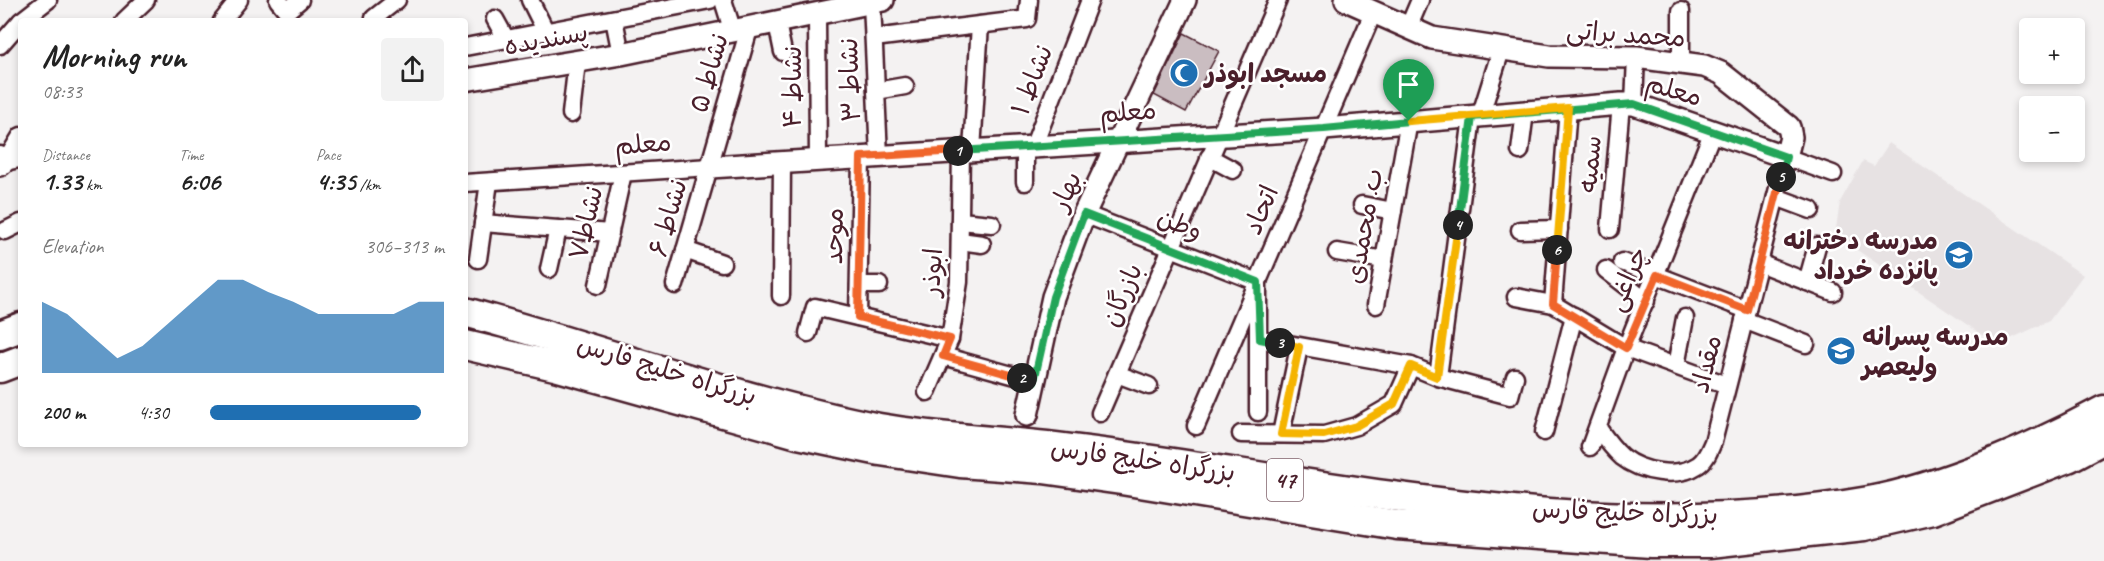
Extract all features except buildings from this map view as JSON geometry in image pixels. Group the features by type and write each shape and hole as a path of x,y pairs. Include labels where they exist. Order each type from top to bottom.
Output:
{"highway":[{"name":"بزرگراه خلیج فارس","path":"468,313 801,411 881,428 960,440 1043,446 1123,456 1397,498 1478,507 1652,518 1741,515 1870,501 1930,486 2059,435 2104,410"},
{"path":"0,335 18,328"},
{"name":"بزرگراه خلیج فارس","path":"468,346 555,366 798,434 880,451 960,463 1043,469 1122,480 1397,525 1651,543 1710,543 1864,526 1933,510 2070,457 2104,439"},
{"path":"0,368 18,361"}],"street":[{"path":"25,18 48,0"},
{"path":"127,18 146,0"},
{"path":"224,18 239,0"},
{"path":"278,0 287,10 300,0"},
{"path":"375,18 397,0"},
{"path":"530,0 546,32"},
{"path":"468,46 710,0"},
{"path":"723,0 741,30"},
{"path":"874,38 1027,19 1029,0"},
{"name":"نشاط ۱","path":"1029,146 1090,0"},
{"name":"بهار","path":"1027,415 1053,297 1084,214 1185,0"},
{"name":"بازرگان","path":"1100,413 1278,0"},
{"name":"محمد براتی","path":"1346,0 1432,38 1549,56 1636,57 1704,66 1720,73 1789,127 1791,137 1786,157"},
{"path":"1408,28 1420,0"},
{"name":"پسندیده","path":"468,80 621,54 877,2"},
{"name":"نشاط ۳","path":"870,156 876,91 874,38 877,2"},
{"path":"1681,10 1681,63"},
{"name":"اتحاد","path":"1196,426 1373,13"},
{"name":"نشاط ۴","path":"817,14 818,160"},
{"path":"495,19 506,39"},
{"path":"614,19 621,54"},
{"path":"777,23 783,52"},
{"path":"0,45 18,24"},
{"name":"ابوذر","path":"927,392 950,339 959,282 960,221 980,25"},
{"name":"نشاط ۵","path":"710,166 741,30"},
{"path":"1437,377 1476,117 1501,50"},
{"name":"سمیه","path":"1610,229 1627,104 1636,57"},
{"path":"571,114 577,62"},
{"path":"876,91 905,86"},
{"name":"معلم","path":"468,183 1120,140 1324,129 1627,104 1786,157"},
{"path":"1553,304 1568,108"},
{"path":"1520,151 1525,112"},
{"name":"ب. محمدی","path":"1376,305 1409,121"},
{"name":"چراغی","path":"1590,447 1626,348 1713,131"},
{"path":"7,159 18,141"},
{"path":"1025,182 1029,146"},
{"name":"موحد","path":"858,317 858,285 870,156"},
{"path":"1209,157 1233,170"},
{"path":"1786,157 1833,174"},
{"name":"مقداد","path":"1598,428 1622,457 1642,468 1659,472 1687,470 1699,465 1707,456 1786,157"},
{"path":"781,296 782,162"},
{"name":"نشاط ۶","path":"675,285 710,166"},
{"name":"نشاط۷","path":"598,285 624,173"},
{"path":"478,259 489,182"},
{"path":"1776,197 1811,210"},
{"path":"1362,205 1393,211"},
{"name":"وطن","path":"1084,214 1258,282"},
{"path":"960,221 992,224"},
{"path":"483,223 610,233"},
{"path":"5,231 18,224"},
{"path":"1520,230 1559,228"},
{"path":"549,269 558,229"},
{"path":"960,241 982,244"},
{"path":"1807,282 1817,246"},
{"path":"685,250 722,263"},
{"path":"1337,252 1384,260"},
{"path":"1622,262 1657,275 1806,344"},
{"path":"1758,263 1833,292"},
{"path":"1606,270 1646,301"},
{"path":"1258,282 1260,339 1258,412"},
{"path":"858,285 879,285"},
{"path":"1516,297 1553,304 1626,348 1727,385"},
{"path":"808,333 815,306 950,339"},
{"path":"1544,432 1574,316"},
{"path":"1676,366 1685,318"},
{"path":"1260,339 1411,366 1437,377 1510,396 1515,378"},
{"path":"1281,434 1299,347"},
{"path":"943,356 1034,381"},
{"path":"1241,434 1324,435 1356,426 1394,404 1411,366"},
{"path":"1117,374 1149,386"}],"shaded area":[{"name":"مدرسه دخترانه پانزده خرداد","path":"1889,143 2083,275 2049,321 1997,345 1835,235 1840,202 1863,161 1874,166"}],"place":[{"name":"مسجد ابوذر","path":"1184,73"},
{"name":"مدرسه دخترانه پانزده خرداد","path":"1959,255"},
{"name":"مدرسه پسرانه ولیعصر","path":"1841,351"}],"route":[{"path":"1409,121 1324,129 861,157 858,317 950,339 943,356 1034,381 1053,297 1084,214 1258,282 1260,339 1299,347 1281,434 1324,435 1356,426 1394,404 1411,366 1437,377 1472,117 1568,108 1621,104 1634,104 1786,157 1747,310 1657,275 1626,348 1553,304 1568,108 1409,121"}]}
